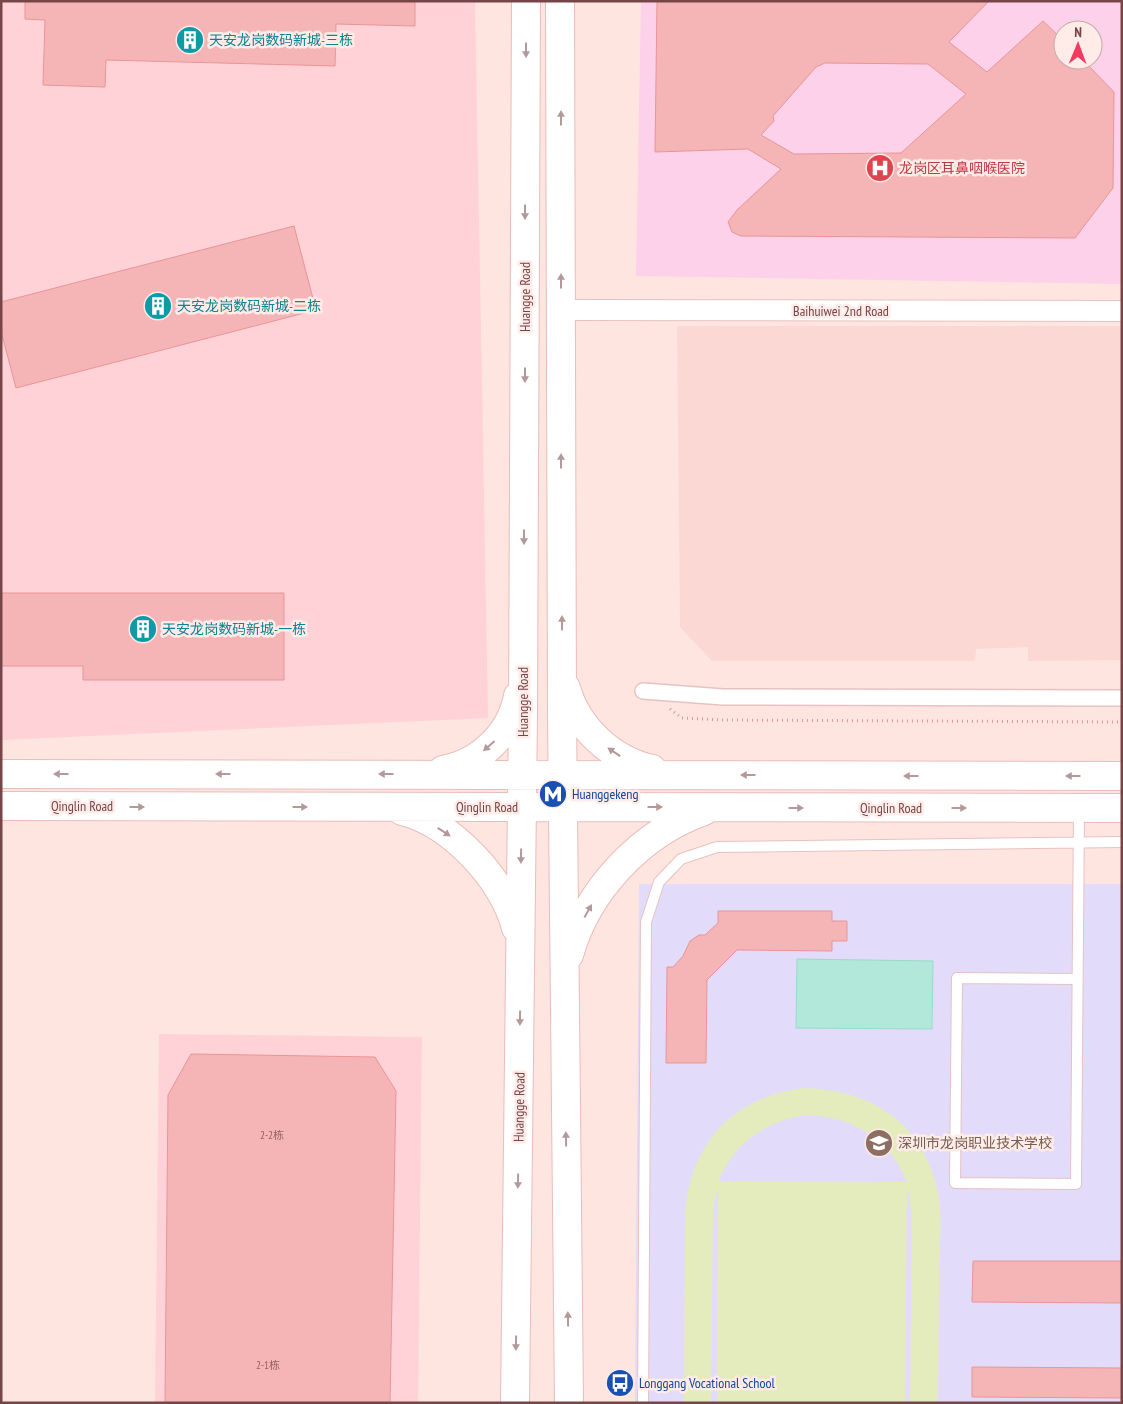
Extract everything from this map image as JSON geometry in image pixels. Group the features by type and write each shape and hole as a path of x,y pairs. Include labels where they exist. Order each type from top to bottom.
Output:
{"main road":[{"name":"Huangge Road","path":"515,1403 522,807 526,1"},
{"path":"560,1 562,672 569,1403"},
{"path":"418,774 449,769 472,760 493,745 508,724 517,701 523,672"},
{"path":"562,672 568,696 582,721 597,740 618,756 646,768 676,775"},
{"path":"1,774 1122,776"},
{"path":"871,808 872,776"},
{"name":"Qinglin Road","path":"1,806 1122,808"},
{"path":"383,807 406,812 429,822 452,837 470,853 487,872 504,896 514,920 520,946"},
{"path":"564,972 573,941 587,912 602,888 618,869 659,834 685,818 712,808"}],"street":[{"name":"Baihuiwei 2nd Road","path":"561,310 1122,311"},
{"path":"643,691 723,698 1122,698"}],"lane":[{"path":"1077,979 957,978 955,1183 1076,1184 1079,808"},
{"path":"643,1403 646,922 659,882 681,859 717,847 1122,842"}],"path":[{"path":"643,691 682,718 1122,722"}],"shaded area":[{"path":"1,1 475,1 488,718 1,740"},
{"name":"龙岗区耳鼻咽喉医院","path":"641,1 1122,1 1122,284 636,276"},
{"path":"677,326 1122,326 1122,660 1028,661 1028,647 976,649 975,661 712,661 680,627"},
{"name":"深圳市龙岗职业技术学校","path":"639,884 1122,884 1122,1403 635,1403"},
{"path":"159,1034 422,1037 418,1403 155,1403"}],"green space":[{"path":"803,1088 828,1090 851,1095 872,1103 891,1115 907,1129 921,1147 931,1168 938,1193 940,1214 938,1403 910,1403 912,1215 907,1185 905,1403 717,1403 718,1184 713,1213 711,1403 684,1403 685,1212 689,1187 697,1164 707,1144 720,1127 737,1113 756,1102 778,1093","holes":["805,1115 822,1116 853,1125 867,1132 890,1153 900,1167 907,1182 719,1181 733,1155 742,1145 764,1129 790,1118"]}],"water":[{"path":"797,959 933,961 932,1029 796,1028"}],"building":[{"name":"天安龙岗数码新城-三栋","path":"25,1 415,1 415,26 336,24 335,66 106,60 105,87 43,85 45,20 25,19"},
{"path":"657,1 989,1 949,42 987,72 1043,21 1053,30 1053,70 1093,70 1114,92 1113,188 1075,238 741,236 732,232 728,222 737,210 781,169 748,149 655,152","holes":["825,63 928,64 966,94 901,153 794,154 761,135 774,121 773,116 816,67"]},
{"name":"天安龙岗数码新城-二栋","path":"294,226 316,310 16,388 1,331 1,302"},
{"name":"天安龙岗数码新城-一栋","path":"1,593 284,593 284,680 83,680 83,666 1,666"},
{"path":"718,911 832,911 832,921 847,921 847,941 832,941 832,951 737,950 707,980 706,1063 666,1063 667,967 673,967 683,956 690,941 699,935 705,935 718,923"},
{"path":"191,1054 375,1057 396,1091 390,1403 165,1403 168,1095"},
{"path":"973,1261 1122,1261 1122,1303 972,1302"},
{"path":"972,1367 1122,1368 1122,1398 972,1397"}],"place":[{"name":"天安龙岗数码新城-三栋","path":"190,40"},
{"name":"龙岗区耳鼻咽喉医院","path":"880,168"},
{"name":"天安龙岗数码新城-二栋","path":"158,306"},
{"name":"天安龙岗数码新城-一栋","path":"143,629"},
{"name":"Huanggekeng","path":"553,794"},
{"name":"深圳市龙岗职业技术学校","path":"879,1143"},
{"name":"Longgang Vocational School","path":"620,1383"}]}
